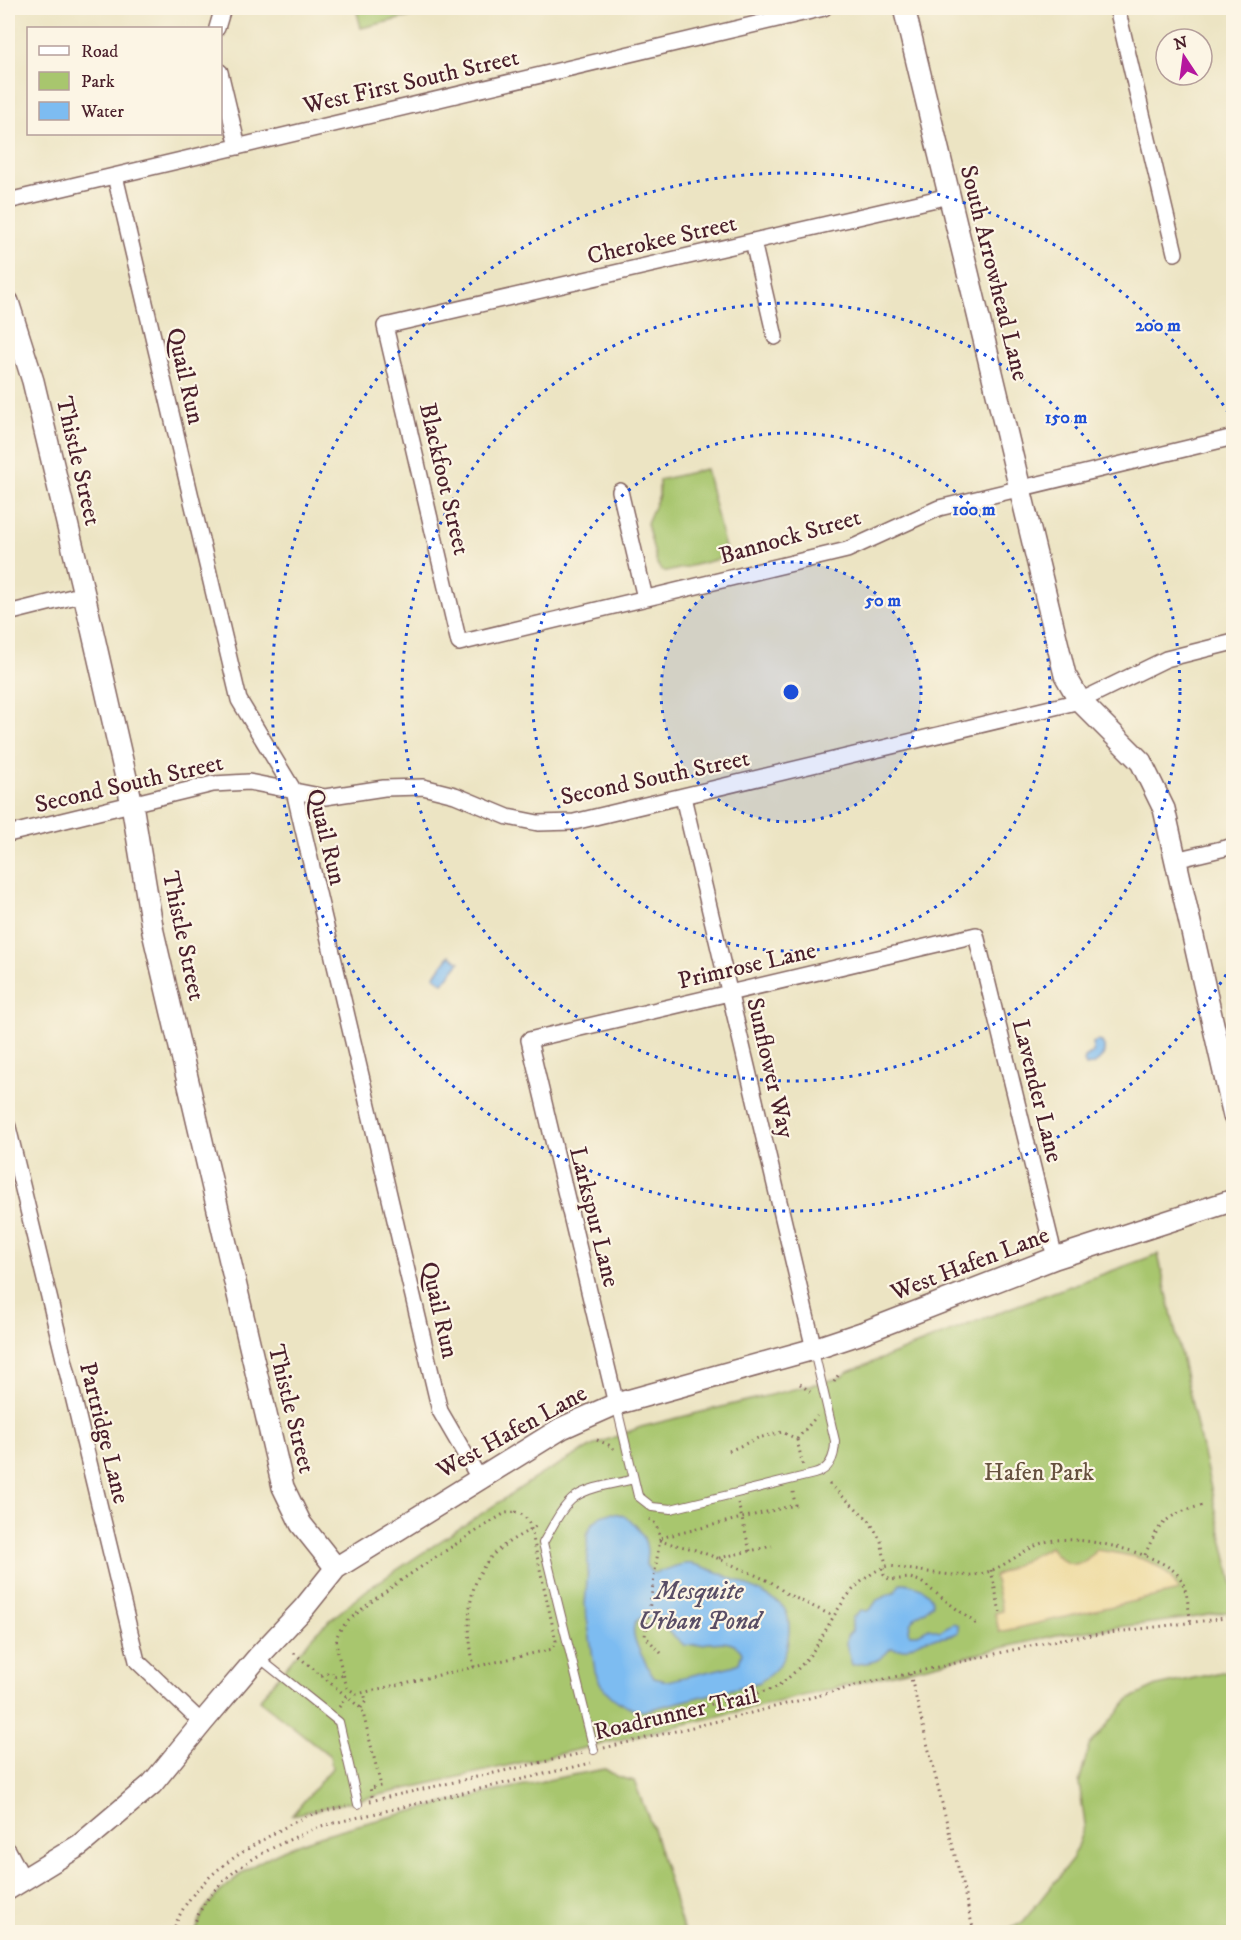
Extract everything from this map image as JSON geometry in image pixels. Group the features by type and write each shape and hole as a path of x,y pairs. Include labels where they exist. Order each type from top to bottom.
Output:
{"street":[{"path":"217,27 223,8"},
{"name":"West First South Street","path":"8,201 824,8"},
{"name":"South Arrowhead Lane","path":"904,8 1065,675 1080,701 1141,762 1164,809 1175,860 1226,1052 1233,1116"},
{"path":"1117,8 1175,253"},
{"path":"222,80 238,147"},
{"name":"Quail Run","path":"114,176 239,700 294,791 440,1411 479,1478"},
{"name":"Cherokee Street","path":"385,326 950,196"},
{"path":"753,242 775,337"},
{"name":"Thistle Street","path":"8,302 33,381 84,594 132,804 153,932 283,1486 301,1524 336,1568"},
{"name":"Blackfoot Street","path":"385,326 459,643"},
{"name":"Bannock Street","path":"459,643 847,550 939,508 1233,437"},
{"path":"620,491 645,598"},
{"path":"8,613 84,594"},
{"name":"Second South Street","path":"8,834 213,784 249,782 326,797 384,788 423,787 455,795 508,817 538,823 573,822 1080,701 1166,659 1233,642"},
{"name":"Sunflower Way","path":"683,797 814,1349"},
{"path":"1175,860 1233,846"},
{"name":"Primrose Lane","path":"529,1040 976,935"},
{"name":"Lavender Lane","path":"976,935 1055,1258"},
{"name":"Larkspur Lane","path":"529,1040 616,1404"},
{"name":"Partridge Lane","path":"8,1127 136,1661 202,1723"},
{"name":"West Hafen Lane","path":"16,1884 80,1845 153,1784 202,1723 258,1657 304,1608 336,1568 562,1428 616,1404 814,1349 862,1333 1055,1258 1233,1200"},
{"path":"8,1850 16,1884"}],"lane":[{"path":"616,1404 638,1496 652,1507 670,1509 821,1472 831,1461 835,1452 835,1441 814,1349"},
{"path":"594,1750 543,1543 564,1508 576,1497 634,1479"},
{"path":"258,1657 339,1722 358,1804"}],"path":[{"path":"801,1383 813,1396"},
{"path":"797,1439 817,1417 815,1408"},
{"path":"729,1451 758,1438 782,1432 797,1439"},
{"path":"797,1439 804,1467"},
{"path":"829,1484 869,1520 881,1541 884,1575 890,1580 910,1578 920,1581 975,1623 980,1622"},
{"path":"750,1551 742,1518 795,1505 793,1492"},
{"path":"1145,1555 1154,1535 1169,1517 1204,1505"},
{"path":"515,1512 524,1515 529,1521 556,1641 552,1649 474,1667 357,1694 347,1688 336,1641 338,1631 365,1607 505,1513 515,1512"},
{"path":"474,1667 469,1620 471,1595 478,1577 490,1558 500,1548 531,1529"},
{"path":"590,1735 773,1689 805,1661 833,1616 852,1591 868,1576 885,1567 963,1575 980,1574 1003,1565 1035,1547 1060,1539 1096,1544 1145,1555 1168,1566 1179,1576 1186,1595 1191,1623"},
{"path":"662,1653 645,1636 660,1540 717,1558 771,1582 787,1594 833,1616"},
{"path":"717,1558 772,1546"},
{"path":"991,1570 1000,1612"},
{"name":"Roadrunner Trail","path":"173,1932 189,1899 214,1873 229,1861 299,1820 325,1810 594,1750 1061,1640 1233,1617"},
{"path":"294,1653 361,1708 381,1786 370,1788 373,1800"},
{"path":"321,1675 332,1672 333,1677 344,1675"},
{"path":"910,1674 974,1932"},
{"path":"361,1708 366,1701 364,1692"},
{"path":"192,1932 205,1902 233,1873 260,1855 289,1840 321,1826 596,1762 594,1750"}],"green space":[{"path":"356,8 446,8 361,28"},
{"path":"706,469 727,557 667,572 661,570 657,564 647,523 659,495 659,480"},
{"name":"Hafen Park","path":"1158,1254 1233,1586 1233,1611 1056,1635 602,1744 292,1815 332,1768 330,1756 259,1700 322,1627 368,1589 540,1475 596,1444 641,1427 839,1378 848,1372 1018,1305"},
{"path":"1227,1671 1234,1696 1233,1932 1002,1932 1022,1923 1072,1860 1085,1824 1079,1783 1089,1746 1129,1699 1157,1686"},
{"path":"605,1769 618,1777 634,1781 653,1829 684,1932 196,1932 204,1911 227,1886 254,1865 289,1847 405,1813"}],"sand":[{"path":"1050,1547 1061,1559 1072,1564 1084,1561 1096,1550 1144,1560 1164,1571 1179,1591 999,1632 995,1613 1002,1611 994,1576"}],"water":[{"path":"450,955 460,962 443,983 434,976"},
{"path":"1102,1042 1104,1046 1103,1055 1098,1061 1086,1066 1085,1058 1093,1053 1093,1043"},
{"name":"Mesquite Urban Pond","path":"611,1513 618,1514 635,1525 646,1544 646,1565 652,1573 682,1564 700,1566 754,1589 783,1607 789,1625 787,1648 782,1660 770,1675 760,1682 643,1711 620,1703 613,1698 602,1686 595,1671 585,1605 588,1569 587,1534 592,1524 601,1516","holes":["642,1617 655,1619 684,1645 724,1642 737,1647 742,1653 739,1663 667,1681 654,1678 637,1646 634,1628 636,1622"]},
{"path":"901,1583 921,1588 929,1594 933,1603 910,1624 910,1634 918,1634 929,1628 940,1631 953,1623 958,1625 958,1632 949,1636 924,1640 906,1649 891,1648 878,1660 852,1665 846,1644 847,1636 852,1631 852,1618 861,1610 871,1609 877,1600 895,1592"}]}
